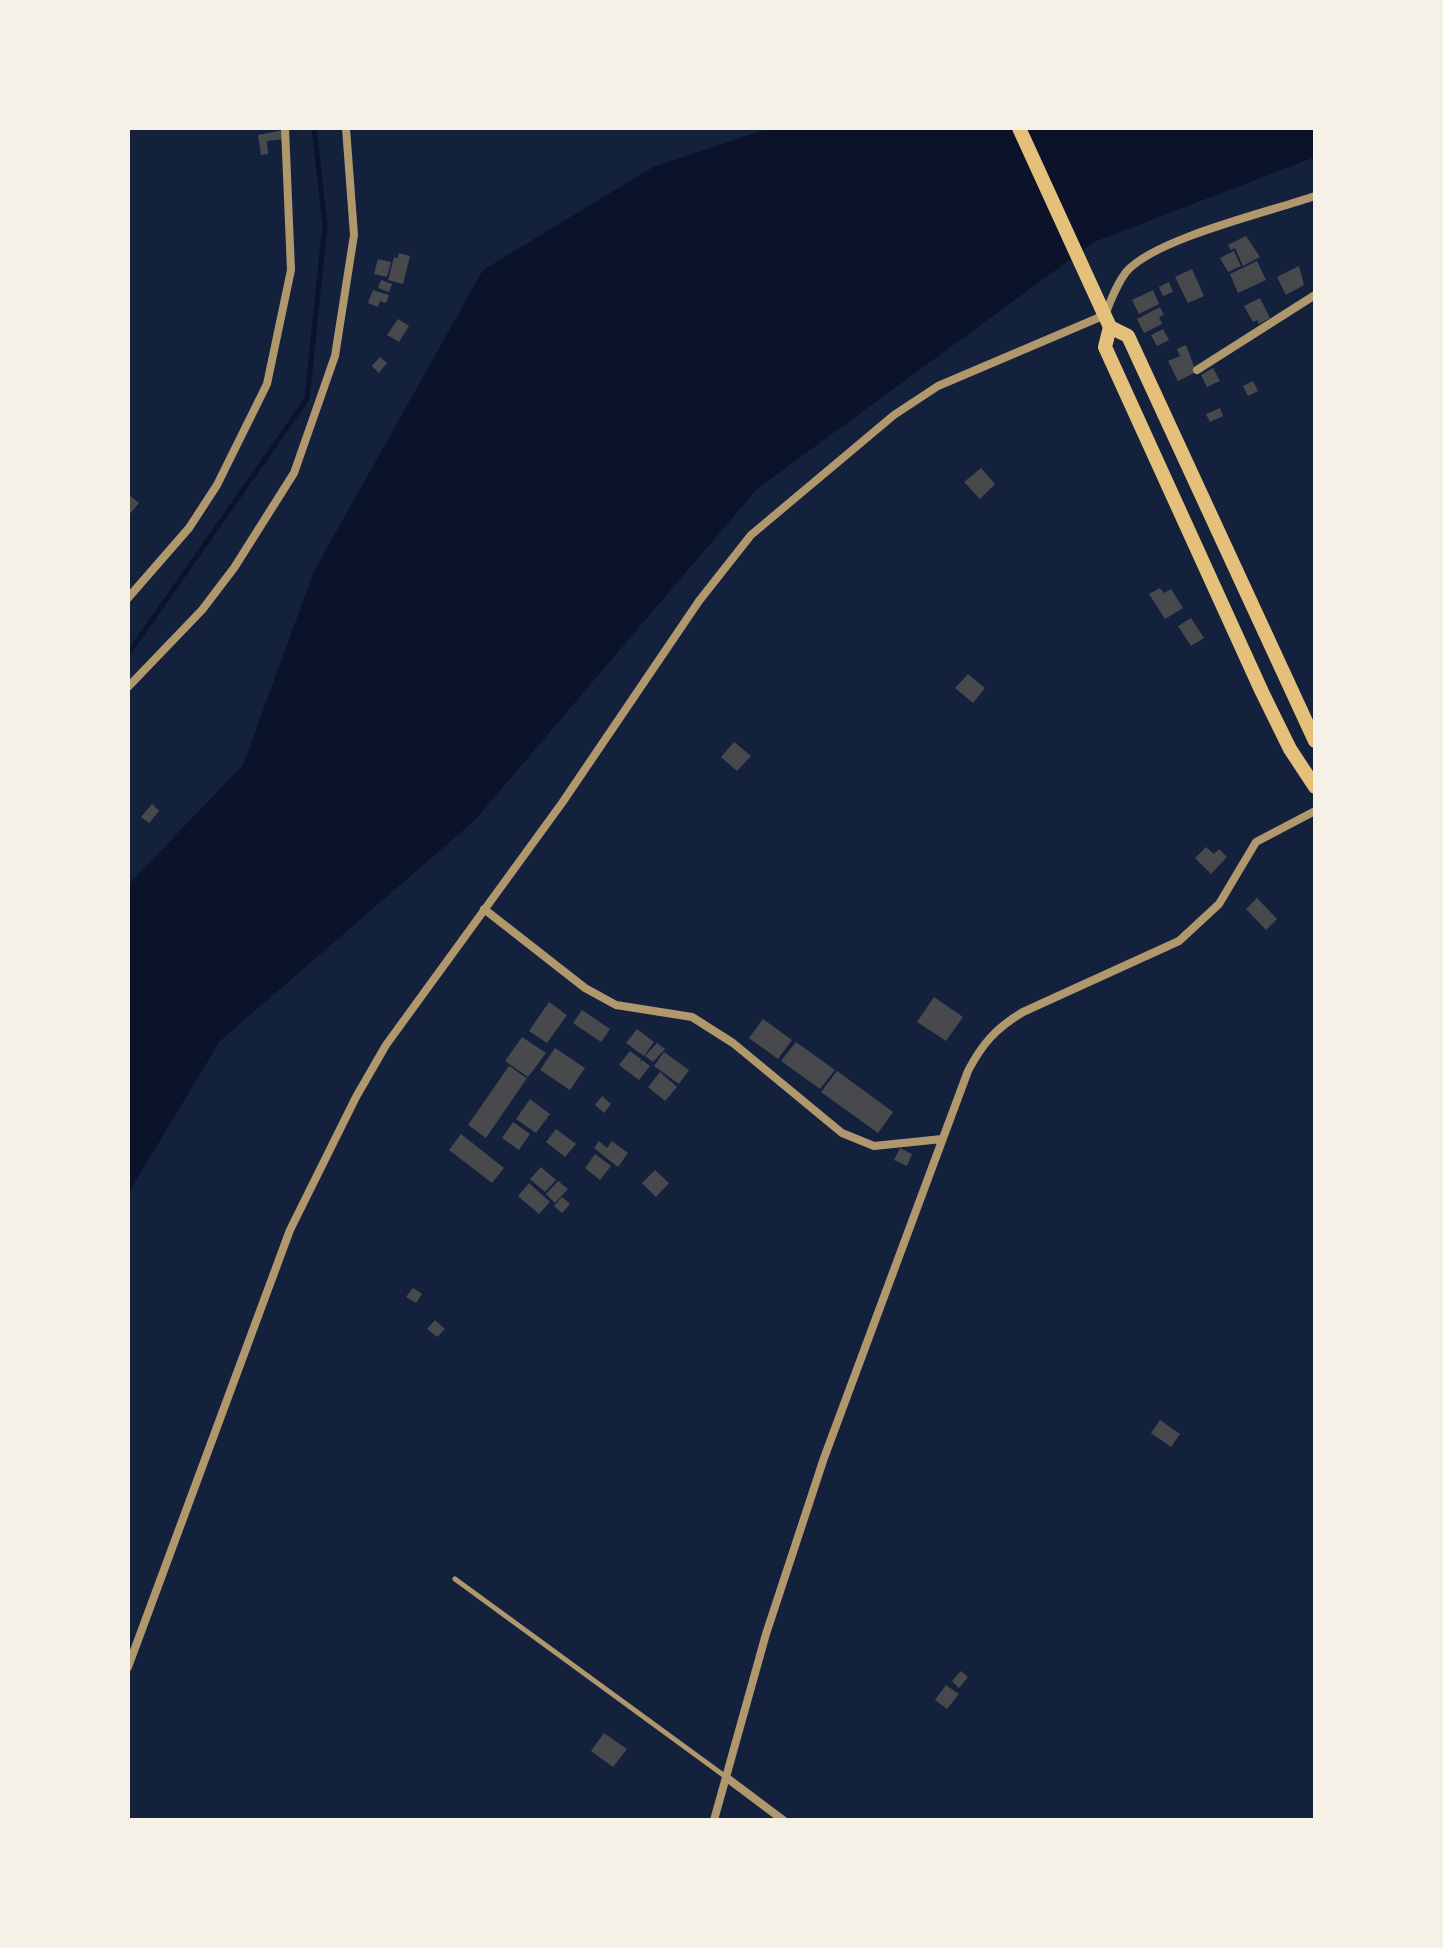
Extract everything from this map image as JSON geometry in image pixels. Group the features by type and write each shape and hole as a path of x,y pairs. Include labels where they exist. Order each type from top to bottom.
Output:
{"main road":[{"path":"1019,128 1104,314 1105,347 1262,692 1290,749 1315,787"},
{"path":"1104,314 1128,336 1315,741"}],"street":[{"path":"128,598 189,528 217,485 267,384 291,270 285,128"},
{"path":"128,687 202,610 234,568 294,473 335,356 354,235 346,128"},
{"path":"128,1667 308,1189 386,1045 562,803 699,601 751,535 894,415 938,386 1104,314 1126,272 1154,252 1315,196"},
{"path":"1197,370 1315,295"},
{"path":"714,1820 766,1634 819,1473 942,1139 968,1071 983,1043 1001,1026 1179,941 1219,904 1256,842 1315,811"},
{"path":"484,909 585,988 616,1005 692,1017 733,1043 842,1133 874,1146 942,1139"},
{"path":"727,1778 783,1820"}],"lane":[{"path":"455,1579 727,1778"}],"water":[{"path":"770,128 1315,128 1315,157 1094,242 757,489 474,821 220,1041 128,1194 128,885 243,765 314,571 483,270 653,167"}],"building":[{"path":"284,130 285,139 267,141 268,154 261,155 258,135"},
{"path":"1246,236 1260,257 1243,266 1235,248 1231,250 1228,245"},
{"path":"1234,251 1241,266 1228,272 1220,258"},
{"path":"399,253 410,256 403,284 388,280 394,257 398,258"},
{"path":"378,259 391,262 387,277 374,274"},
{"path":"1257,261 1266,280 1238,293 1230,274"},
{"path":"1299,266 1304,285 1286,295 1277,277"},
{"path":"1192,269 1204,296 1188,303 1175,277"},
{"path":"381,280 392,284 389,292 378,288"},
{"path":"1169,282 1173,292 1163,296 1159,287"},
{"path":"373,290 389,295 386,303 380,301 378,307 368,303"},
{"path":"1153,290 1159,304 1139,314 1132,300"},
{"path":"1260,298 1270,318 1259,324 1257,320 1253,322 1244,306"},
{"path":"1160,307 1164,315 1159,317 1162,324 1144,333 1137,319"},
{"path":"398,319 409,326 399,342 387,335"},
{"path":"1163,329 1169,340 1157,346 1151,335"},
{"path":"1186,345 1196,372 1178,381 1168,361 1180,356 1177,349"},
{"path":"380,357 387,363 379,373 372,366"},
{"path":"1213,368 1220,381 1207,387 1201,375"},
{"path":"1253,381 1258,391 1248,396 1243,386"},
{"path":"1220,408 1223,416 1210,422 1206,414"},
{"path":"981,468 995,484 980,499 964,482"},
{"path":"128,494 139,503 128,516"},
{"path":"1160,588 1164,593 1171,589 1183,608 1165,619 1149,594"},
{"path":"1191,618 1204,638 1191,646 1178,626"},
{"path":"968,674 985,688 973,703 955,688"},
{"path":"734,742 751,756 737,771 721,757"},
{"path":"152,804 159,811 149,823 141,817"},
{"path":"1206,847 1214,854 1219,849 1227,857 1211,874 1195,858"},
{"path":"1257,898 1277,919 1266,930 1246,909"},
{"path":"934,997 963,1017 946,1041 917,1022"},
{"path":"549,1002 567,1015 547,1043 529,1031"},
{"path":"582,1010 610,1029 601,1042 573,1023"},
{"path":"763,1019 792,1040 778,1059 749,1038"},
{"path":"637,1029 654,1042 644,1056 626,1043"},
{"path":"522,1037 546,1053 528,1077 505,1061"},
{"path":"796,1042 835,1070 820,1089 781,1061"},
{"path":"657,1043 665,1049 653,1062 645,1056"},
{"path":"555,1048 585,1068 570,1090 540,1070"},
{"path":"630,1051 641,1059 640,1063 642,1060 650,1066 639,1080 619,1065"},
{"path":"664,1052 689,1070 679,1084 654,1066"},
{"path":"509,1066 527,1078 486,1138 468,1125"},
{"path":"837,1071 893,1112 878,1133 821,1092"},
{"path":"660,1072 677,1087 665,1101 648,1087"},
{"path":"602,1096 611,1104 604,1113 595,1105"},
{"path":"530,1099 550,1114 536,1133 516,1119"},
{"path":"513,1122 530,1134 519,1150 502,1138"},
{"path":"556,1129 576,1144 565,1157 546,1142"},
{"path":"461,1134 504,1168 492,1183 449,1150"},
{"path":"599,1141 607,1148 612,1141 628,1153 618,1167 594,1148"},
{"path":"900,1148 912,1154 907,1166 894,1160"},
{"path":"595,1154 611,1166 600,1180 585,1168"},
{"path":"541,1167 556,1180 545,1192 530,1179"},
{"path":"655,1170 669,1183 656,1197 642,1183"},
{"path":"558,1181 568,1189 555,1203 546,1194"},
{"path":"529,1183 550,1202 539,1214 518,1196"},
{"path":"562,1197 570,1204 562,1213 554,1206"},
{"path":"413,1288 422,1294 416,1303 406,1297"},
{"path":"435,1320 445,1329 437,1337 427,1329"},
{"path":"1160,1420 1180,1434 1171,1447 1151,1433"},
{"path":"961,1671 968,1677 959,1688 952,1681"},
{"path":"946,1685 959,1694 947,1709 935,1700"},
{"path":"604,1733 627,1749 613,1767 591,1751"}],"waterway":[{"path":"128,654 307,399 325,225 314,128"}]}
